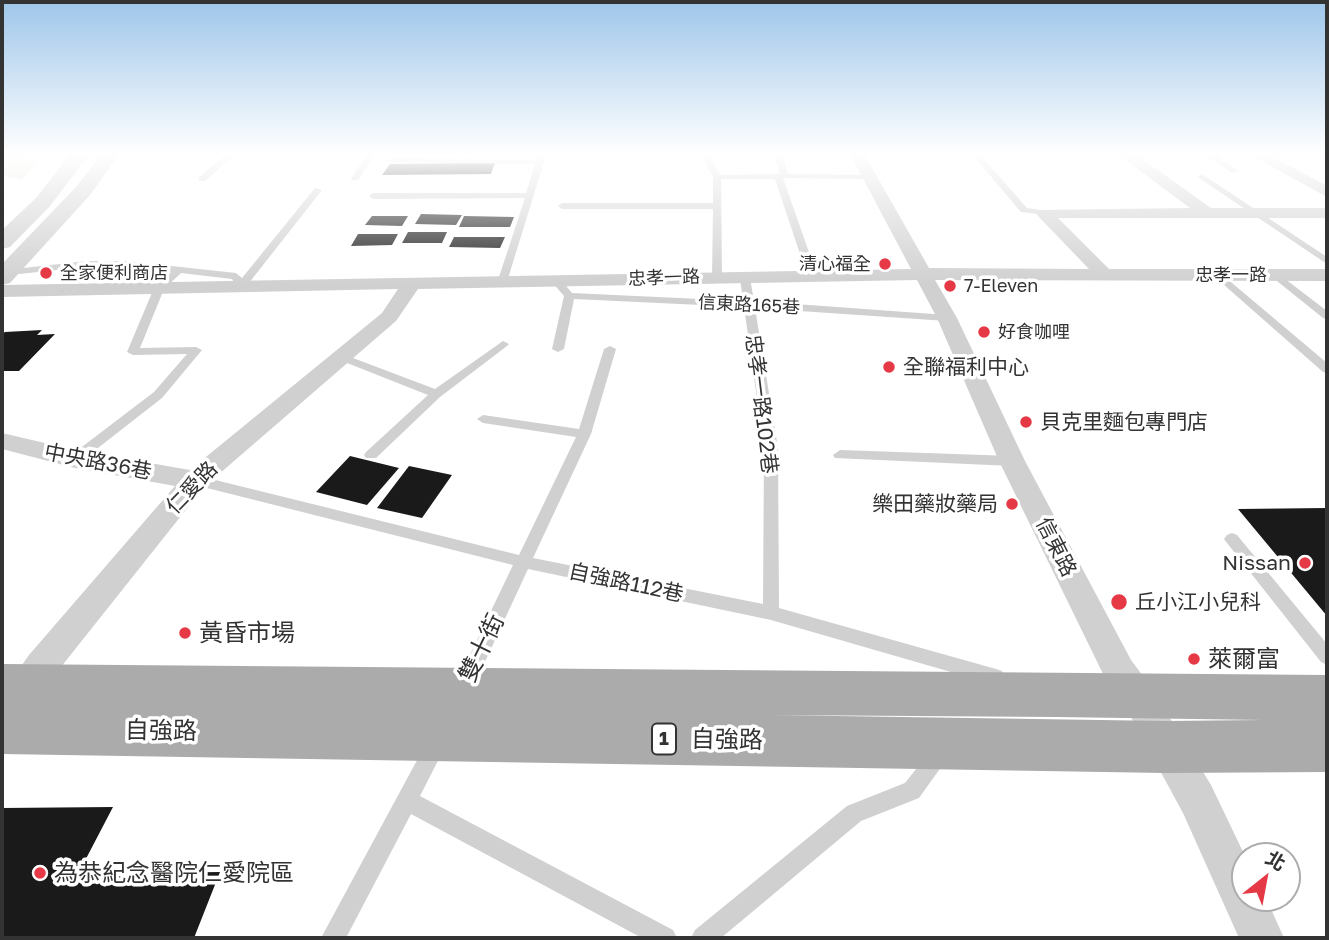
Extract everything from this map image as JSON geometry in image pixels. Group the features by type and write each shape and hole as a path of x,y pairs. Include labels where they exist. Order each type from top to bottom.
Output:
{"main road":[{"name":"自強路","path":"452,713 1056,694 1327,698"},
{"name":"自強路","path":"8,706 452,713 949,744 1327,746"}],"street":[{"path":"2,242 48,196"},
{"path":"4,281 79,196"},
{"name":"信東路","path":"879,196 947,318 1012,461 1119,671 1136,695 1197,800 1262,938"},
{"path":"1184,196 1206,212"},
{"path":"1044,212 1327,213"},
{"path":"1044,212 1104,274"},
{"name":"忠孝一路","path":"4,281 159,288 502,283 563,289 717,277 1326,273"},
{"name":"仁愛路","path":"8,706 195,480 389,317 412,284"},
{"name":"中央路36巷","path":"2,441 75,459 195,480"}],"lane":[{"path":"4,281 87,264 236,276 241,286 313,196"},
{"path":"373,196 394,196"},
{"path":"502,283 531,196"},
{"path":"717,196 717,277"},
{"path":"787,196 813,278"},
{"path":"1011,196 1024,211 1044,212"},
{"path":"1233,196 1259,213 1326,273"},
{"path":"562,206 717,206"},
{"path":"75,459 159,396 196,350 133,352 159,288 179,270"},
{"path":"1219,275 1327,369"},
{"path":"1276,275 1327,316"},
{"name":"忠孝一路102巷","path":"745,278 771,448 771,613"},
{"path":"558,349 563,289"},
{"name":"信東路165巷","path":"563,289 947,318"},
{"path":"371,455 436,394 503,344"},
{"name":"雙十街","path":"333,938 452,713 584,434 610,349"},
{"path":"341,357 436,394"},
{"path":"483,419 584,434"},
{"path":"840,455 1012,461"},
{"name":"自強路112巷","path":"195,480 523,562 771,613 1056,694"},
{"path":"1232,539 1327,657"},
{"path":"703,938 854,813 912,791 949,744"},
{"path":"406,800 665,938"}],"building":[{"path":"421,214 462,215 456,225 415,224"},
{"path":"372,216 408,216 402,226 365,225"},
{"path":"464,216 514,217 510,227 459,227"},
{"path":"408,232 447,232 442,243 402,243"},
{"path":"358,234 398,234 392,245 351,246"},
{"path":"454,237 505,237 500,248 449,247"},
{"path":"42,330 37,335 55,334 19,371 2,371 2,334"},
{"path":"350,456 399,468 367,505 316,492"},
{"path":"409,466 452,475 422,518 377,508"},
{"name":"Nissan","path":"1327,508 1327,616 1238,509"},
{"name":"為恭紀念醫院仁愛院區","path":"113,807 78,874 220,872 194,938 2,938 2,808"}],"place":[{"name":"清心福全","path":"885,264"},
{"name":"全家便利商店","path":"46,273"},
{"name":"7-Eleven","path":"950,286"},
{"name":"好食咖哩","path":"984,332"},
{"name":"全聯福利中心","path":"889,367"},
{"name":"貝克里麵包專門店","path":"1026,422"},
{"name":"樂田藥妝藥局","path":"1012,504"},
{"name":"Nissan","path":"1305,563"},
{"name":"丘小江小兒科","path":"1119,602"},
{"name":"黃昏市場","path":"185,633"},
{"name":"萊爾富","path":"1194,659"},
{"name":"為恭紀念醫院仁愛院區","path":"40,873"}]}
